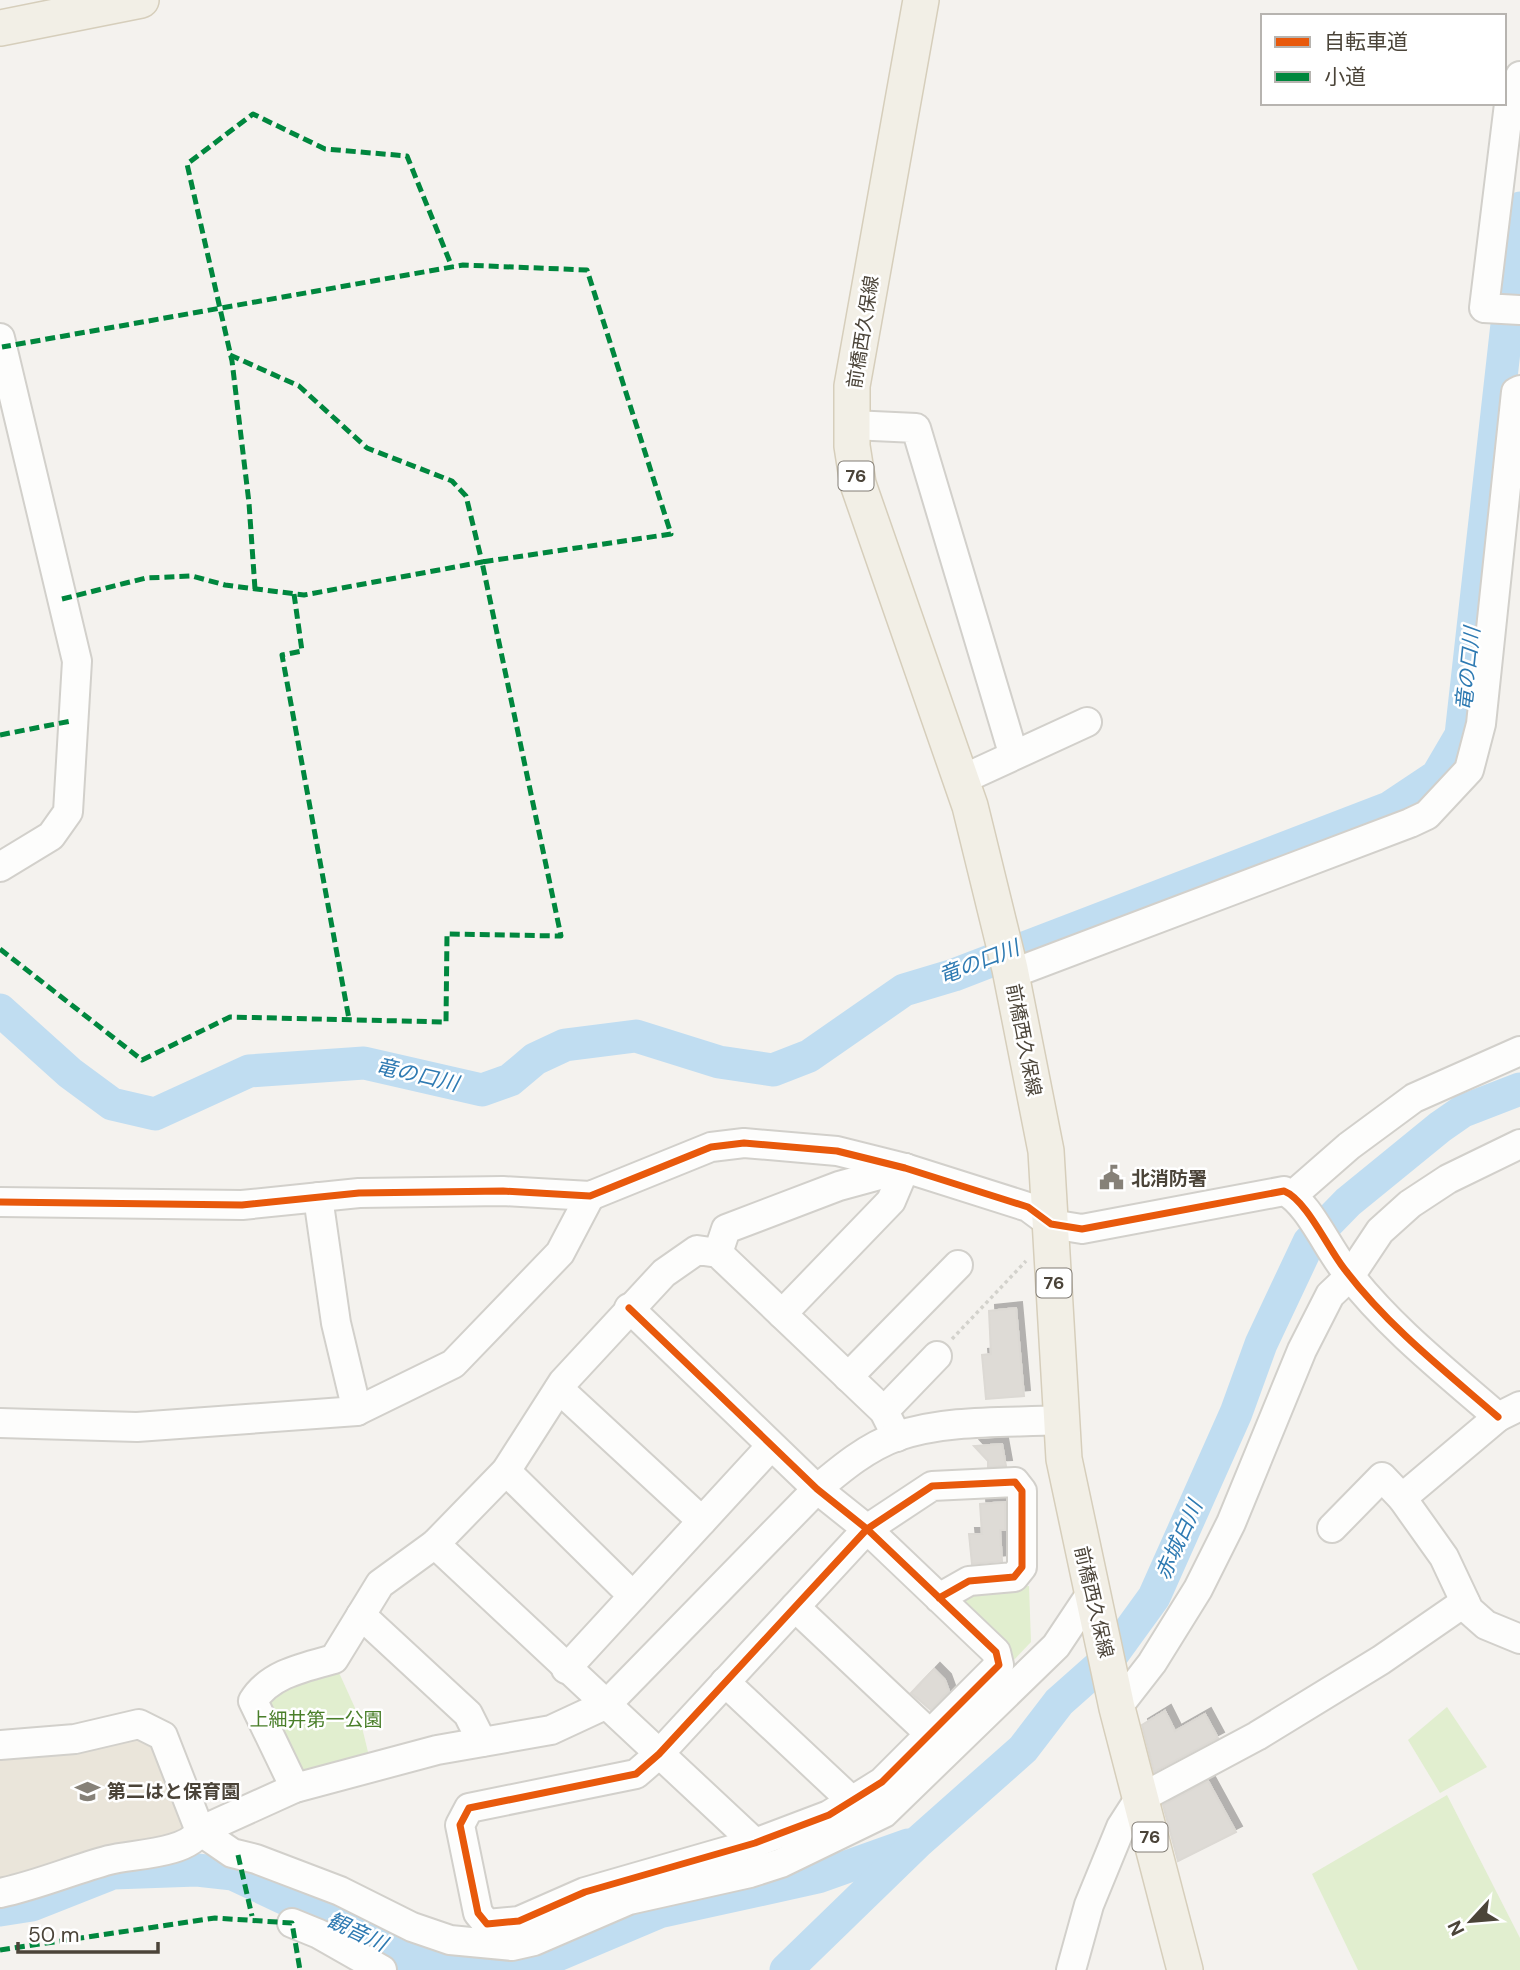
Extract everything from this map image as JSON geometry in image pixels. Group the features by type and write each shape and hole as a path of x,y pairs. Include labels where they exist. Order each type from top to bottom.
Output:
{"main road":[{"path":"0,28 39,9 141,0"},
{"name":"前橋西久保線","path":"921,0 852,386 852,425 858,484 866,515 961,779 978,835 1011,972 1046,1150 1064,1459 1116,1706 1185,1970"}],"street":[{"path":"1520,76 1509,104 1484,308 1520,310"},
{"path":"0,338 76,662 68,812 51,836 0,867"},
{"path":"1011,972 1410,823 1427,815 1469,770 1480,724 1516,392 1520,390"},
{"path":"852,425 916,428 1013,753"},
{"path":"961,779 1013,753 1087,722"},
{"path":"1295,1198 1349,1146 1414,1098 1520,1051"},
{"path":"0,1202 242,1205 359,1193 503,1191 590,1196 712,1147 744,1143 837,1151 905,1168 1028,1207 1051,1224 1082,1228 1284,1191 1295,1198 1348,1274 1411,1342 1509,1411 1402,1498"},
{"path":"1116,1706 1152,1663 1198,1588 1249,1480 1322,1306 1380,1231 1410,1204 1448,1179 1520,1144"},
{"path":"718,1253 726,1229 839,1186 905,1168"},
{"path":"782,1314 891,1200 905,1168"},
{"path":"0,1423 137,1427 357,1411 453,1364 560,1253 590,1196"},
{"path":"318,1197 336,1323 357,1411"},
{"path":"295,1788 253,1701 260,1690 291,1671 334,1659 380,1584 435,1544 506,1471 559,1389 629,1308 664,1273 697,1250 718,1253 884,1411 897,1437"},
{"path":"848,1377 958,1265"},
{"path":"629,1308 771,1446 817,1489 867,1529 939,1598 996,1652 999,1665 882,1782 830,1815 755,1843 585,1892 519,1921 487,1924 478,1913 460,1825 469,1808 636,1774 659,1754 867,1529 932,1486 1015,1482 1022,1491 1022,1567 1014,1577 969,1581 939,1598"},
{"path":"884,1411 937,1356"},
{"path":"559,1389 702,1521"},
{"path":"0,1893 40,1885 110,1860 163,1851 196,1838 200,1831 295,1788 437,1750 551,1730 607,1704 817,1489 851,1461 897,1437 930,1428 1060,1420"},
{"path":"566,1669 771,1446"},
{"path":"506,1471 633,1596"},
{"path":"1332,1528 1382,1477 1402,1498 1444,1558 1465,1602 1486,1625 1520,1639"},
{"path":"435,1544 755,1843"},
{"path":"0,1745 75,1739 139,1724 163,1736 200,1831 232,1853 257,1859 340,1891 412,1927 450,1940 512,1946 534,1941 629,1900 750,1873 781,1863 884,1813 1056,1646 1092,1594"},
{"path":"1071,1970 1089,1905 1121,1827 1139,1799 1257,1736 1381,1660 1465,1602"},
{"path":"795,1607 930,1734"},
{"path":"361,1615 468,1714 482,1742"},
{"path":"725,1682 852,1801"},
{"path":"292,1923 319,1934 382,1970"}],"path":[{"path":"937,1356 1028,1259"}],"shaded area":[{"name":"第二はと保育園","path":"154,1736 191,1833 0,1887 0,1749"}],"green space":[{"path":"1029,1586 1031,1642 1013,1661 959,1606 972,1589"},
{"name":"上細井第一公園","path":"336,1666 360,1719 368,1752 310,1771 296,1769 263,1706 267,1694"},
{"path":"1447,1707 1487,1767 1440,1793 1408,1740"},
{"path":"1447,1795 1520,1938 1520,1970 1358,1970 1312,1874"}],"building":[{"path":"1016,1308 1024,1396 986,1399 982,1355 991,1354 989,1311"},
{"path":"1002,1444 1006,1466 988,1467 988,1461 974,1446"},
{"path":"1005,1502 1005,1530 1000,1530 1002,1561 972,1564 969,1534 982,1534 980,1504"},
{"path":"934,1669 945,1680 949,1691 931,1710 911,1693"},
{"path":"1165,1711 1175,1731 1205,1714 1218,1738 1154,1772 1142,1725"},
{"path":"1208,1781 1236,1832 1178,1861 1163,1805"}],"waterway":[{"name":"竜の口川","path":"0,1010 70,1073 112,1104 155,1114 249,1071 364,1063 482,1090 510,1080 535,1059 565,1045 636,1036 719,1062 773,1070 809,1056 904,990 954,975 1389,808 1437,776 1461,735 1520,208"},
{"name":"赤城白川","path":"786,1970 918,1842 1023,1749 1059,1702 1112,1655 1154,1597 1236,1413 1261,1344 1309,1242 1348,1202 1440,1127 1463,1111 1520,1089"},
{"name":"観音川","path":"0,1910 32,1905 113,1873 197,1870 233,1874 411,1958 438,1962 548,1959 659,1912 818,1877 908,1845"}],"marked path":[{"path":"255,589 249,503 232,361 187,164 253,114 325,149 407,156 452,267"},
{"path":"0,949 142,1060 230,1017 446,1022 447,934 561,936 482,562 671,534 587,270 463,265 2,347"},
{"path":"62,599 146,578 192,576 225,585 304,595 482,562 466,496 452,481 367,448 299,386 230,355"},
{"path":"294,594 302,651 282,655 349,1019"},
{"path":"0,735 71,721"},
{"path":"238,1855 252,1916"},
{"path":"0,1950 215,1918 292,1923 300,1970"}],"cycle path":[{"path":"0,1202 242,1205 359,1193 503,1191 590,1196 711,1147 744,1143 837,1151 905,1168 1028,1207 1051,1224 1082,1229 1284,1191 1301,1204 1339,1262 1380,1311 1418,1348 1498,1417"},
{"path":"629,1308 817,1489 867,1529 996,1652 999,1665 882,1782 829,1815 755,1843 585,1892 519,1921 487,1924 478,1913 460,1825 469,1808 636,1774 659,1754 867,1529 932,1486 1015,1482 1022,1491 1022,1567 1014,1577 969,1581 939,1598"}],"place":[{"name":"北消防署","path":"1111,1178"},
{"name":"第二はと保育園","path":"87,1791"}]}
